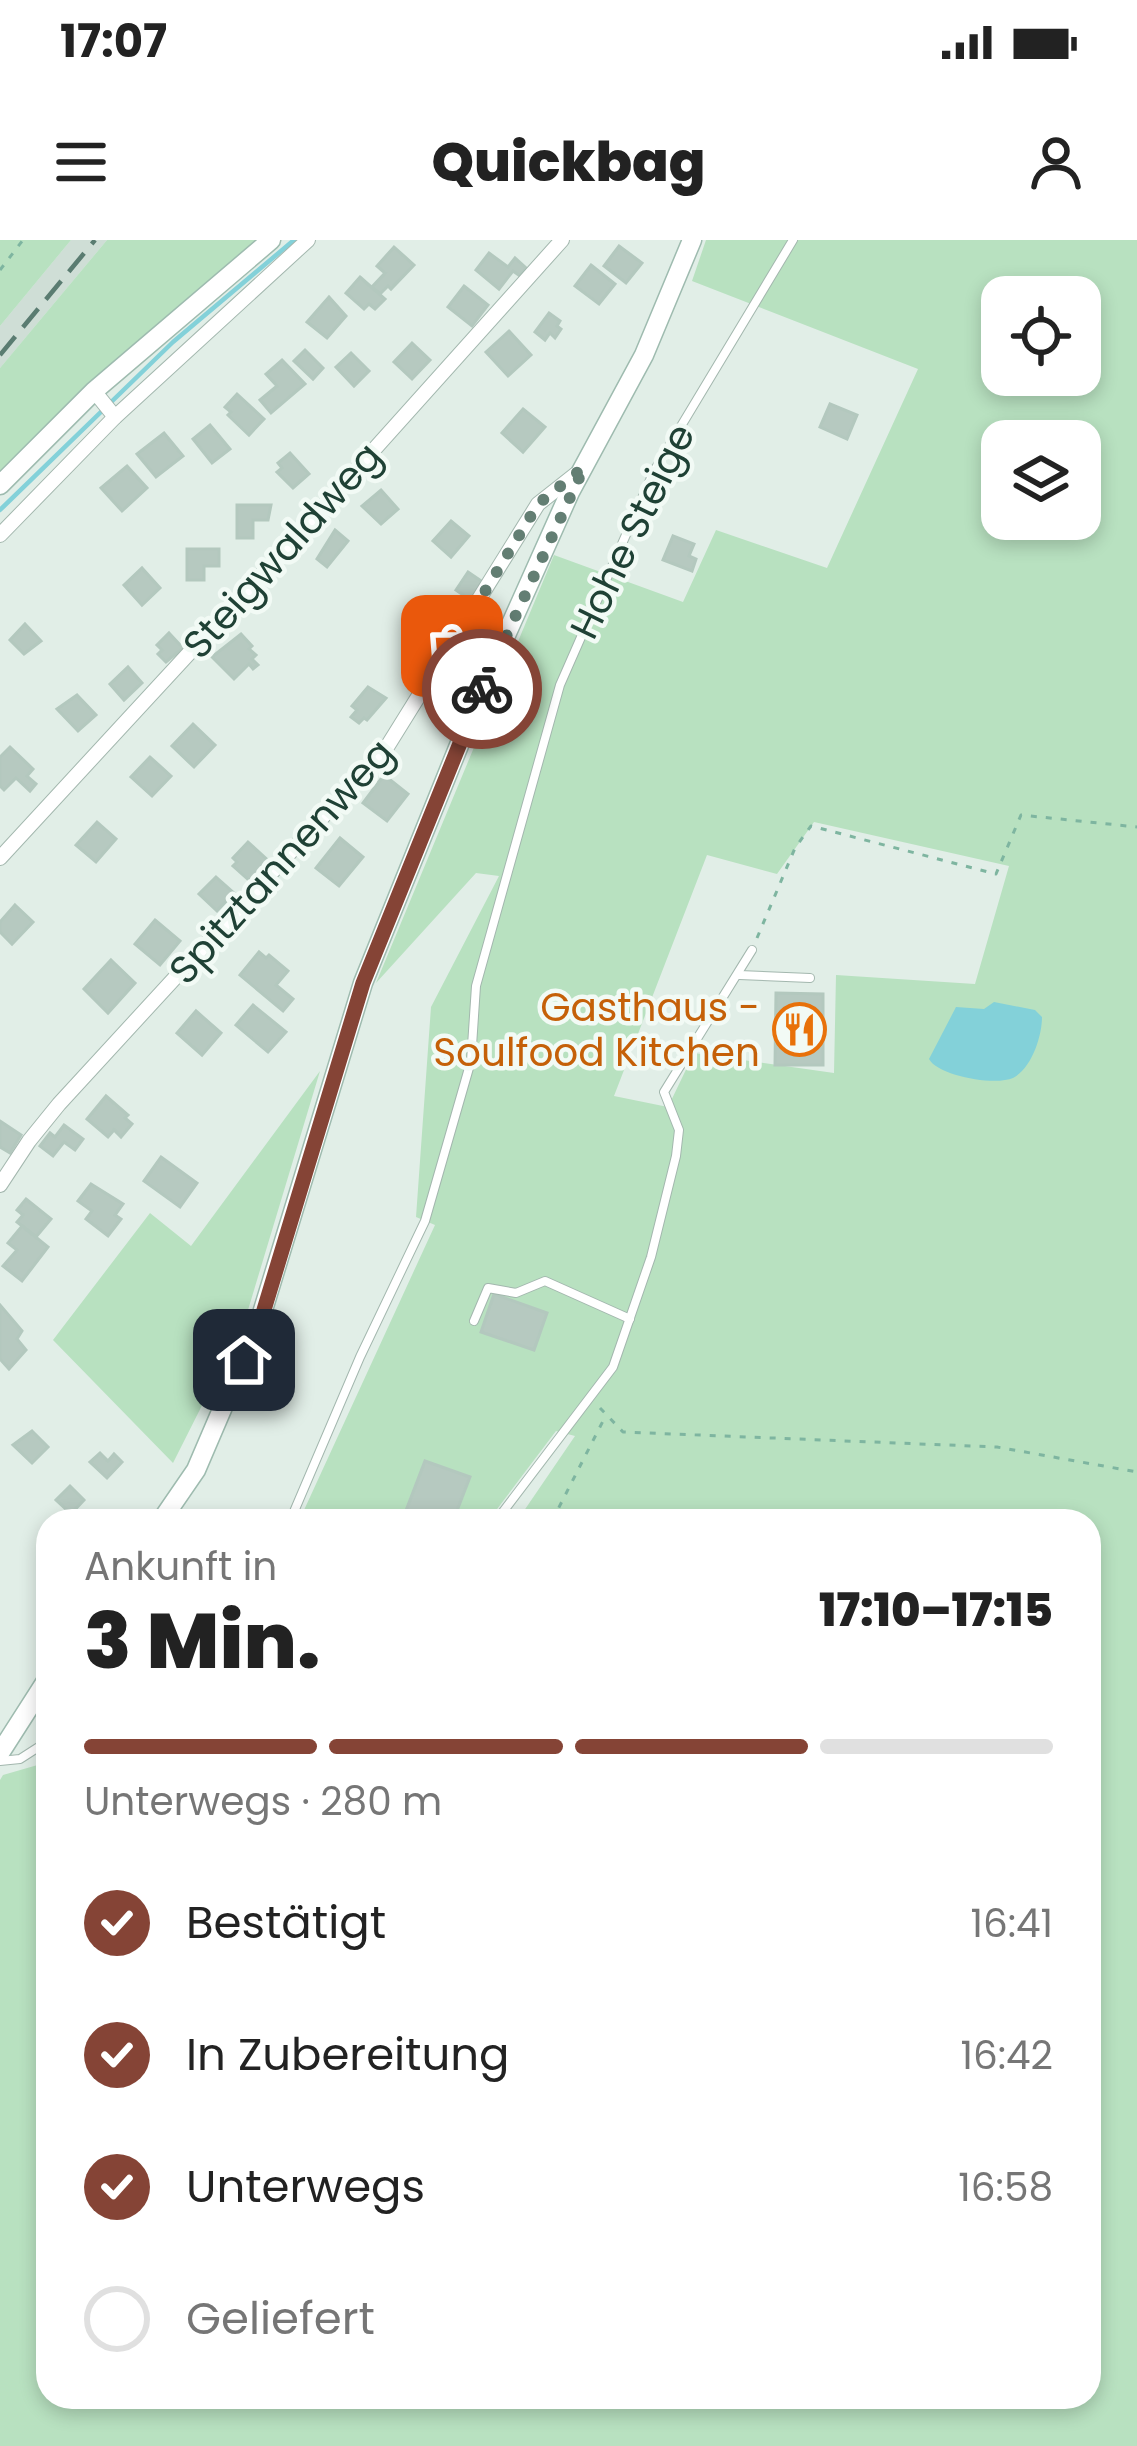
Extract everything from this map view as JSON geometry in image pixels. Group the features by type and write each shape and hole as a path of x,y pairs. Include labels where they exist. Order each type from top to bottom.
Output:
{"main road":[{"path":"0,485 272,240"},
{"path":"169,1509 196,1470 260,1323 363,983 482,691 584,467 644,356 692,240"},
{"path":"0,1757 36,1698"}],"street":[{"path":"0,535 113,415 308,240"},
{"name":"Steigwaldweg","path":"0,858 562,240"},
{"path":"97,394 113,415"},
{"name":"Spitztannenweg","path":"0,1185 59,1104 387,747 538,504 584,467"}],"lane":[{"name":"Hohe Steige","path":"295,1509 425,1221 471,1061 476,986 560,686 654,471 793,240"},
{"path":"505,1509 614,1367 651,1258 676,1156 679,1130 664,1092 752,950"},
{"path":"739,975 810,978"},
{"path":"474,1321 488,1288 516,1293 545,1281 630,1319"},
{"path":"0,1757 20,1759 36,1749"}],"path":[{"path":"0,271 23,240"},
{"path":"752,950 794,848 811,826 996,874 1021,815 1137,827"},
{"path":"593,1396 605,1417 623,1432 997,1447 1137,1472"},
{"path":"559,1509 605,1417"}],"shaded area":[{"path":"71,240 107,240 0,368 0,326"}],"green space":[{"path":"0,240 71,240 0,326"},
{"path":"107,240 260,240 0,493 0,368"},
{"path":"706,240 1137,240 1137,2446 0,2446 0,1780 36,1765 36,2409 1101,2409 1101,1509 525,1509 575,1436 556,1431 497,1509 305,1509 435,1225 416,1217 431,1007 499,876 476,873 376,983 554,555 683,602 716,530 827,568 918,369 692,281","holes":["814,822 1009,866 975,984 836,975 834,1073 694,1053 668,1107 614,1096 707,855 777,874"]},
{"path":"320,1071 245,1320 173,1463 53,1340 150,1213 191,1246"}],"water":[{"path":"994,1002 1035,1010 1042,1017 1035,1051 1026,1067 1013,1078 981,1080 934,1065 929,1059 956,1007 984,1009"}],"building":[{"path":"619,246 642,263 626,283 604,266"},
{"path":"394,247 414,265 380,294 372,287 385,273 377,266"},
{"path":"489,253 508,267 515,258 526,268 520,276 513,271 499,289 476,270"},
{"path":"591,265 615,284 599,304 575,286"},
{"path":"360,277 385,299 375,309 369,304 364,309 346,293"},
{"path":"464,286 488,305 472,326 448,307"},
{"path":"329,297 346,316 327,338 307,322"},
{"path":"549,313 560,321 561,329 555,338 550,333 545,340 535,332"},
{"path":"509,331 531,355 508,376 486,352"},
{"path":"412,343 430,360 412,379 394,362"},
{"path":"305,350 323,368 313,379 294,361"},
{"path":"351,353 369,371 354,386 336,367"},
{"path":"282,360 305,384 271,413 260,400 277,386 266,374"},
{"path":"237,394 264,419 249,435 225,407"},
{"path":"830,404 857,415 847,439 820,427"},
{"path":"523,409 545,427 523,452 502,433"},
{"path":"210,425 230,449 212,463 193,439"},
{"path":"164,433 183,456 156,477 137,454"},
{"path":"290,453 309,474 293,488 277,472 282,468 278,463"},
{"path":"127,466 147,488 122,511 101,488"},
{"path":"381,490 398,509 381,524 362,506"},
{"path":"237,505 271,505 268,520 253,520 253,538 237,538"},
{"path":"451,521 469,536 451,557 433,541"},
{"path":"335,530 348,541 327,567 317,559"},
{"path":"673,536 694,544 689,556 696,559 692,571 663,560"},
{"path":"187,549 219,549 219,566 204,566 204,580 187,580"},
{"path":"142,568 160,588 142,605 124,585"},
{"path":"468,572 484,583 472,601 456,590"},
{"path":"25,624 41,641 24,654 10,640"},
{"path":"169,633 183,648 166,662 157,645"},
{"path":"241,634 252,646 249,649 256,655 252,659 258,665 253,669 249,664 234,679 212,657"},
{"path":"128,667 142,683 124,700 110,684"},
{"path":"368,687 386,698 359,723 351,717 357,710 352,706"},
{"path":"77,695 96,715 78,731 57,709"},
{"path":"193,724 215,745 194,767 172,746"},
{"path":"10,747 33,769 27,776 36,784 30,791 16,778 4,790 0,786 0,757"},
{"path":"150,757 171,776 152,796 131,777"},
{"path":"384,775 408,794 387,821 363,803"},
{"path":"97,822 116,839 96,862 76,845"},
{"path":"340,838 363,857 339,886 316,868"},
{"path":"248,842 271,863 252,883 233,866 237,862 233,858"},
{"path":"216,877 234,893 217,911 199,894"},
{"path":"15,905 33,922 12,944 0,932 0,922"},
{"path":"155,920 180,941 160,965 135,944"},
{"path":"259,952 288,971 276,985 293,999 283,1011 240,975"},
{"path":"111,960 135,983 108,1013 84,989"},
{"name":"Gasthaus - Soulfood Kitchen","path":"776,993 823,994 823,1065 775,1065"},
{"path":"253,1005 286,1032 268,1052 236,1025"},
{"path":"196,1011 221,1033 202,1055 177,1033"},
{"path":"106,1096 132,1124 121,1137 114,1130 108,1137 87,1119"},
{"path":"0,1121 21,1135 10,1153 0,1147"},
{"path":"64,1125 83,1139 75,1150 64,1142 53,1156 40,1146"},
{"path":"161,1157 197,1183 180,1207 144,1181"},
{"path":"91,1184 123,1204 115,1215 121,1219 108,1236 86,1219 92,1211 78,1201"},
{"path":"26,1199 51,1219 36,1237 17,1222 23,1215 17,1210"},
{"path":"22,1226 48,1247 22,1281 3,1266 17,1250 8,1243"},
{"path":"494,1294 547,1313 534,1350 481,1332"},
{"path":"0,1305 22,1331 17,1339 26,1350 9,1369 0,1359"},
{"path":"32,1431 48,1447 32,1463 13,1445"},
{"path":"100,1453 108,1461 114,1454 122,1462 107,1478 90,1462"},
{"path":"425,1461 470,1477 458,1509 407,1509"},
{"path":"70,1486 84,1500 76,1509 66,1509 56,1500"}],"waterway":[{"path":"0,510 173,342 294,240"}],"railway":[{"path":"0,355 95,240"}],"way so far":[{"path":"452,646 538,504 584,467 482,689"}],"place":[{"name":"Gasthaus - Soulfood Kitchen","path":"799,1029"}],"route":[{"path":"244,1360 260,1323 363,983 482,689"}]}
